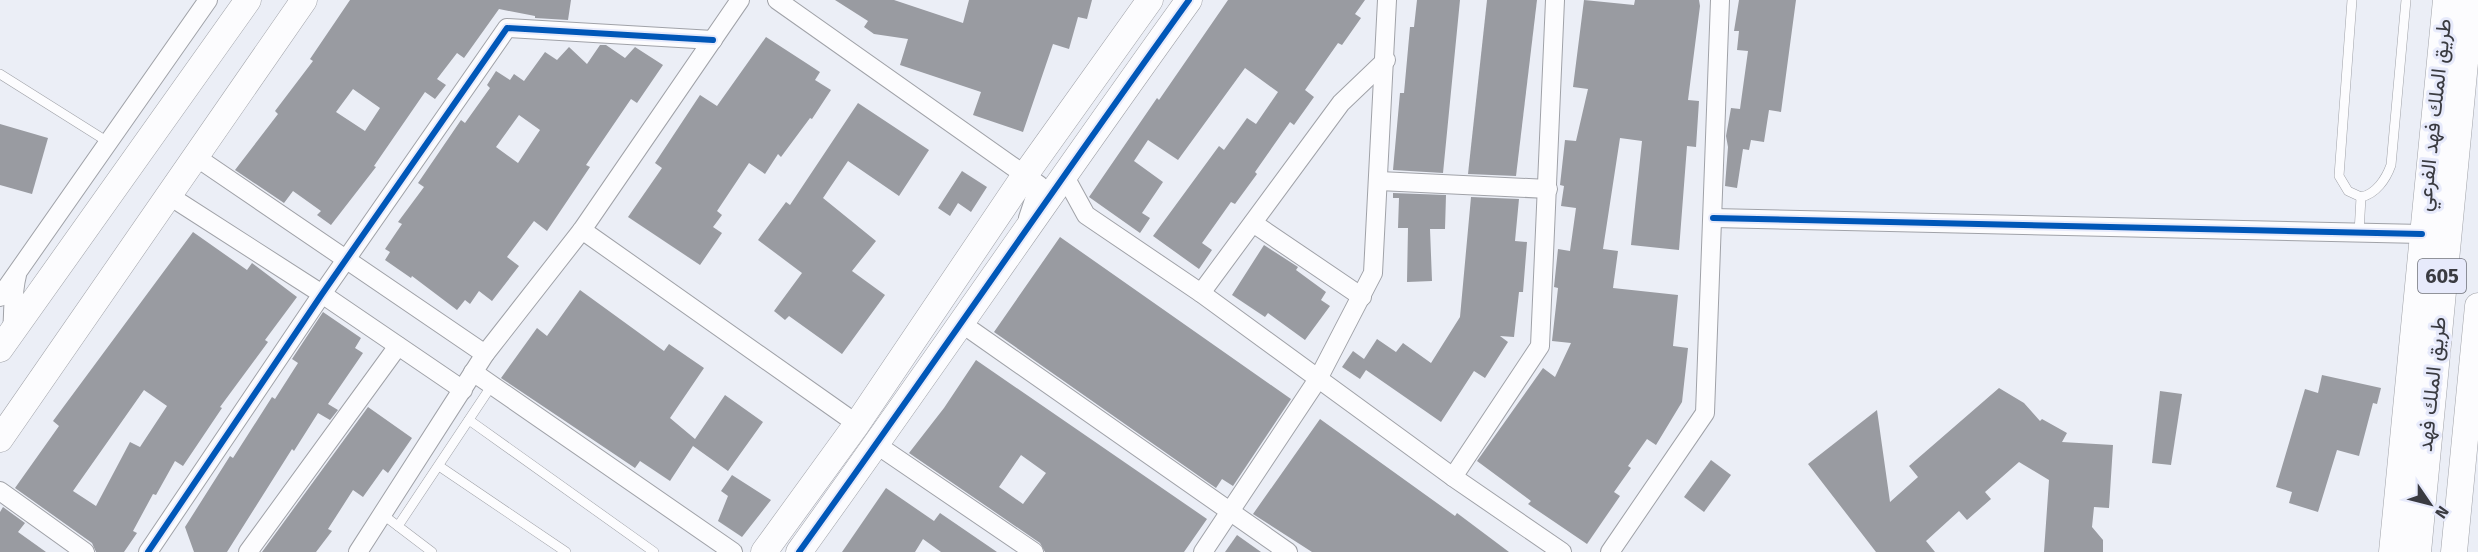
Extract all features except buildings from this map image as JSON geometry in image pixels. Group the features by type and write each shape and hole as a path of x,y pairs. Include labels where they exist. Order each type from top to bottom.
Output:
{"highway":[{"name":"طريق الملك فهد","path":"2415,552 2468,0"},
{"name":"طريق الملك فهد","path":"2436,552 2478,116"}],"street":[{"path":"0,297 208,0"},
{"path":"4,346 248,0"},
{"path":"0,439 304,0"},
{"path":"358,552 485,354 582,230 740,0"},
{"path":"777,0 1038,185 1024,231"},
{"path":"769,547 857,424 1025,175 1150,0"},
{"path":"799,552 877,446 1064,173 1189,0"},
{"path":"1203,552 1318,379 1373,273 1386,60 1387,0"},
{"path":"1453,477 1540,346 1556,0"},
{"path":"1610,552 1706,413 1720,0"},
{"name":"طريق الملك فهد الفرعي","path":"2392,552 2446,0"},
{"path":"148,552 322,294 507,28 712,40"},
{"path":"1201,293 1341,103 1386,60"},
{"path":"196,157 485,354"},
{"path":"1064,173 1086,215 1201,293 1453,477 1562,552"},
{"path":"1379,181 1548,189"},
{"path":"168,195 322,294 463,390"},
{"path":"1713,218 2422,234"},
{"path":"1253,223 1362,297"},
{"path":"582,230 857,424"},
{"path":"4,346 15,304 13,290 18,271"},
{"path":"2454,552 2470,458 2478,306"},
{"path":"961,322 1288,552"},
{"path":"248,552 398,346"},
{"path":"473,372 733,552"},
{"path":"0,433 26,402"},
{"path":"0,451 26,402"},
{"path":"877,446 1034,552"},
{"path":"0,491 85,552"}],"lane":[{"path":"2352,0 2339,176 2348,191 2361,197 2369,196 2379,186 2391,165 2406,0"},
{"path":"0,74 108,142"},
{"path":"2360,233 2361,197"},
{"path":"398,526 492,385"},
{"path":"469,420 654,552"},
{"path":"439,465 566,552"},
{"path":"382,514 432,552"}],"cycle path":[{"path":"799,552 1189,0"},
{"path":"148,552 322,294 507,28 713,40"},
{"path":"1713,218 2422,234"}]}
